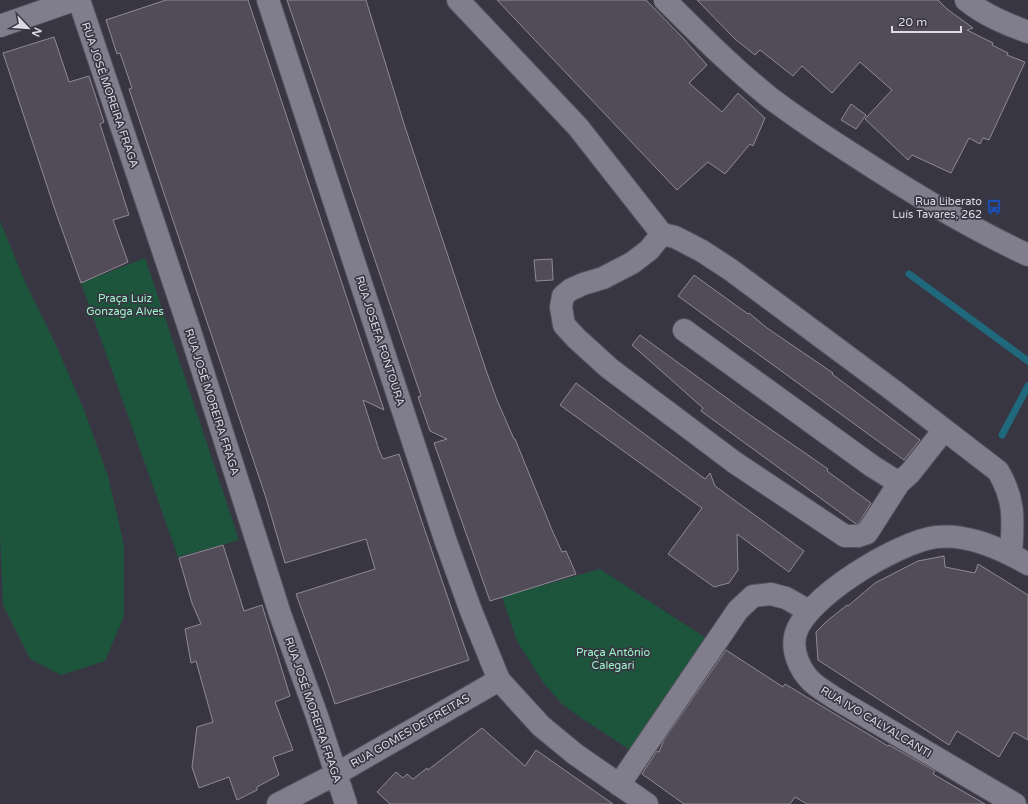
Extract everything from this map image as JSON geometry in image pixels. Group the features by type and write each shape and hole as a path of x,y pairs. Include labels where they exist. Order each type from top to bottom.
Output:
{"street":[{"path":"0,26 74,0"},
{"name":"RUA JOSÉ MOREIRA FRAGA","path":"79,0 189,328 280,614 346,804"},
{"name":"RUA JOSEFA FONTOURA","path":"268,0 445,540 471,611 499,680"},
{"path":"458,0 578,127 662,234 675,237 702,251 731,270 998,471 1011,498 1013,522 1020,559"},
{"path":"664,0 733,66 770,97 820,133 897,183 964,222 1028,255"},
{"path":"966,0 1005,23 1028,32"},
{"path":"662,234 649,250 632,262 603,278 570,290 563,296 561,308 564,324 576,338 610,368 734,462 845,536 858,536 866,533 899,483 910,473 944,430"},
{"path":"684,330 872,466 899,483"},
{"name":"RUA IVO CALVALCANTI","path":"1016,804 839,701 811,681 800,668 795,653 795,637 801,622 809,611 838,586 868,565 916,542 936,537 961,538 987,544 1020,559"},
{"path":"619,785 738,610 753,596 770,594 786,598 809,611"},
{"path":"499,680 541,726 576,754 647,804"},
{"name":"RUA GOMES DE FREITAS","path":"278,804 336,774 499,680"}],"green space":[{"path":"0,221 25,282 56,345 84,410 108,476 124,545 124,616 105,661 61,675 30,659 3,605 0,534"},
{"name":"Praça Luiz Gonzaga Alves","path":"145,258 239,540 178,557 81,283"},
{"name":"Praça Antônio Calegari","path":"600,569 712,642 636,754 561,703 543,682 517,641 502,597"}],"building":[{"path":"166,0 248,0 384,410 363,400 379,450 383,459 399,454 469,660 335,704 296,594 375,569 366,539 285,563 266,498 129,89 132,88 120,53 117,54 106,20"},
{"path":"287,0 366,0 405,127 487,373 552,530 562,552 566,551 576,574 490,601 434,443 447,439 430,431 418,397 421,396"},
{"path":"497,0 646,0 707,65 689,83 722,112 738,93 765,118 753,146 750,144 725,174 708,162 677,190"},
{"path":"697,0 938,0 947,9 973,28 967,30 993,43 992,45 1008,53 1007,55 1025,62 989,140 983,138 980,144 969,138 951,173 912,155 908,160 865,119 892,90 860,62 832,93 802,66 793,76 760,50 755,55 735,39"},
{"path":"54,37 69,82 89,76 104,122 100,124 129,215 113,220 128,262 81,283 3,53"},
{"path":"851,104 866,115 856,129 841,120"},
{"path":"552,259 553,280 536,281 534,260"},
{"path":"694,275 748,314 749,313 767,328 833,373 832,374 920,440 904,460 678,296"},
{"path":"640,335 750,415 828,469 827,471 871,503 859,523 856,524 701,411 703,408 632,345"},
{"path":"576,383 705,479 710,473 715,486 804,551 789,572 737,534 738,570 729,583 714,587 668,554 702,508 560,405"},
{"path":"223,545 244,611 262,605 290,696 275,702 293,750 273,757 279,775 257,787 257,790 237,800 229,777 199,788 192,767 197,727 213,722 196,661 191,663 185,629 201,624 192,603 179,558"},
{"path":"944,556 945,567 975,573 978,564 1028,595 1028,740 1014,732 999,757 957,731 949,745 818,660 816,632 827,621 847,605 848,606 875,583 918,561"},
{"path":"726,650 783,687 785,684 888,746 889,745 935,771 933,774 985,804 807,804 795,797 790,804 684,804 642,774 657,751 659,752 664,740"},
{"path":"482,728 525,766 536,750 613,804 390,804 377,792 396,772 403,778 407,774 413,779 427,768 428,770"}],"waterway":[{"path":"909,274 1028,361"},
{"path":"1002,435 1028,386"}],"place":[{"name":"Rua Liberato Luís Tavares, 262","path":"994,207"}]}
